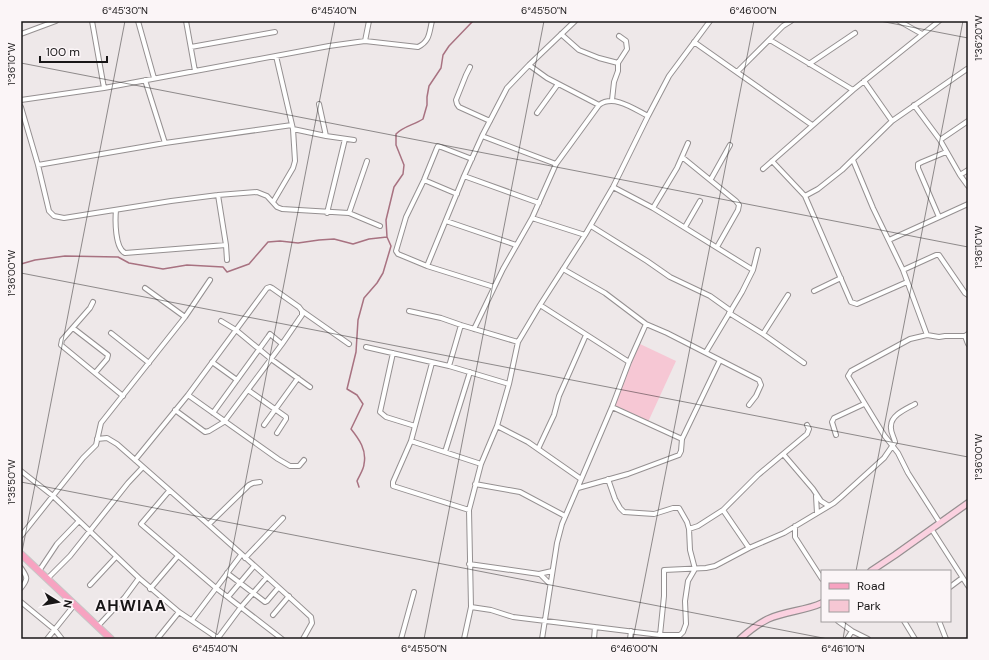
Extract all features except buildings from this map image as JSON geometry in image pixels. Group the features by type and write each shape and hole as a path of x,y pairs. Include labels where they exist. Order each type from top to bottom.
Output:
{"main road":[{"path":"22,558 75,604 111,639"}],"street":[{"path":"21,34 56,21"},
{"path":"92,21 104,88"},
{"path":"138,21 154,78"},
{"path":"186,21 195,71"},
{"path":"365,41 368,21"},
{"path":"21,100 104,88 329,46 365,41 418,47 424,44 428,37 432,21"},
{"path":"427,266 464,176 482,136 507,88 528,65 575,21"},
{"path":"464,639 471,607 469,510 481,464 497,426 509,384 518,342 591,226 613,187 669,76 710,21"},
{"path":"737,72 783,26 791,21"},
{"path":"899,21 922,34"},
{"path":"763,169 853,90 938,21"},
{"path":"191,47 275,32"},
{"path":"809,64 855,32"},
{"path":"561,34 579,50 599,58 618,63"},
{"path":"612,100 614,82 618,71 618,63 627,49 626,41 618,36"},
{"path":"770,40 853,90"},
{"path":"694,42 812,125"},
{"path":"273,202 293,168 295,161 293,127 276,56"},
{"path":"528,65 547,78 599,105"},
{"path":"470,67 456,100 457,104 459,107 490,121"},
{"path":"805,196 830,180 853,160 892,121 967,69"},
{"path":"145,80 165,143"},
{"path":"864,81 892,121"},
{"path":"537,113 558,84"},
{"path":"474,329 494,287 532,218 556,164 599,105 612,100 620,102 648,116"},
{"path":"319,104 326,136"},
{"path":"914,105 940,140 968,186"},
{"path":"21,107 49,210 54,216 64,218 218,195 257,192 268,196 277,207 282,209 327,213 349,213 380,226"},
{"path":"940,140 968,121"},
{"path":"38,165 165,143 293,127 326,136 354,140"},
{"path":"482,136 556,164"},
{"path":"327,213 345,139"},
{"path":"653,208 682,157 688,143"},
{"path":"711,179 730,145"},
{"path":"472,159 438,146 424,180 406,217 396,250 398,254 427,266 494,287"},
{"path":"939,217 918,168 918,164 946,152"},
{"path":"682,157 711,179 739,205 738,210 717,247"},
{"path":"853,160 873,208 903,270 927,335"},
{"path":"349,213 367,161"},
{"path":"772,161 805,196 852,302 856,304 907,282"},
{"path":"960,175 968,170"},
{"path":"464,176 538,203"},
{"path":"424,180 457,194"},
{"path":"613,187 653,208 753,270"},
{"path":"218,195 227,260"},
{"path":"685,227 700,201"},
{"path":"889,240 968,204"},
{"path":"116,210 118,243 122,251 125,253 226,245"},
{"path":"532,218 585,235"},
{"path":"446,221 516,245"},
{"path":"591,226 670,277 710,296 730,312 804,363"},
{"path":"706,352 753,270 758,250"},
{"path":"903,270 939,255 965,293 968,295"},
{"path":"563,269 605,293 646,324 706,352 760,381 761,385 749,405"},
{"path":"814,291 841,278"},
{"path":"21,536 83,458 96,444 101,423 185,317 210,280"},
{"path":"135,460 188,395 267,288 270,287 349,344"},
{"path":"145,288 185,317"},
{"path":"763,334 788,295"},
{"path":"93,302 62,340 62,345 123,396"},
{"path":"540,305 629,362"},
{"path":"175,410 205,432 224,422 282,344 302,315 302,311"},
{"path":"409,311 441,318 518,342"},
{"path":"221,321 236,330 260,348 271,359 310,387"},
{"path":"542,639 558,535 646,324"},
{"path":"448,366 461,325"},
{"path":"73,328 108,355 107,359 95,372"},
{"path":"111,333 149,363"},
{"path":"212,413 270,334 282,344"},
{"path":"538,449 554,415 559,396 586,335"},
{"path":"940,523 908,473 898,453 884,435 848,376 851,371 910,339 927,335 939,338 945,336 966,335 968,344"},
{"path":"366,347 448,366 509,384"},
{"path":"393,353 380,412 386,417 415,426"},
{"path":"578,488 628,474 679,455 681,451 682,438 720,360"},
{"path":"212,362 237,380"},
{"path":"432,363 411,441 393,482 393,486 469,510"},
{"path":"445,452 470,372"},
{"path":"264,425 298,378"},
{"path":"248,390 286,418 277,432"},
{"path":"188,395 224,422 290,466 299,466 304,460"},
{"path":"836,436 832,422 834,418 864,404"},
{"path":"660,635 664,596 664,570 695,569 715,566 749,548 784,533 817,514 841,497 880,462 895,442 890,426 892,420 898,414 915,404"},
{"path":"612,407 682,438"},
{"path":"689,529 698,526 723,510 758,475 784,455 807,434 809,429 807,425"},
{"path":"497,426 528,442 581,479"},
{"path":"97,439 110,439 209,524 241,555 311,617 312,623 303,639"},
{"path":"411,441 481,464"},
{"path":"784,455 813,489 820,502 829,506"},
{"path":"47,579 70,556 128,483 143,467"},
{"path":"21,471 53,496 150,589 179,612 219,639 241,607 267,577"},
{"path":"471,607 491,610 509,616 544,621 631,631 666,637 680,635 686,624 685,601 688,581 695,569 690,550 689,529 681,510 677,507 654,514 624,512 615,499 608,480"},
{"path":"209,524 249,485 260,482"},
{"path":"475,484 520,492 565,516"},
{"path":"169,491 141,524 216,588 282,639"},
{"path":"816,496 818,510 817,514"},
{"path":"873,570 932,530 968,503"},
{"path":"723,510 749,548"},
{"path":"245,558 283,518"},
{"path":"38,571 57,544 79,521"},
{"path":"795,526 795,537 821,577"},
{"path":"932,530 968,586"},
{"path":"784,533 795,537"},
{"path":"192,620 241,555"},
{"path":"150,589 178,556"},
{"path":"90,585 116,557"},
{"path":"469,564 539,574 552,571"},
{"path":"228,597 254,566"},
{"path":"21,568 26,576 26,580 21,588"},
{"path":"226,573 263,602 266,602 278,588"},
{"path":"539,574 550,584"},
{"path":"98,626 125,597 139,578"},
{"path":"951,586 962,578"},
{"path":"400,639 414,592"},
{"path":"273,615 289,596"},
{"path":"21,602 55,630 62,639"},
{"path":"740,639 769,618 821,603"},
{"path":"48,639 75,604"},
{"path":"158,638 179,612"},
{"path":"839,622 852,631 868,639"},
{"path":"905,622 913,638"},
{"path":"939,622 946,639"},
{"path":"594,639 595,627"},
{"path":"630,639 631,631"},
{"path":"847,639 852,631"}],"green space":[{"path":"640,344 676,361 648,422 611,405"}],"waterway":[{"path":"359,487 357,481 364,466 365,459 363,449 351,429 363,404 357,395 347,389 356,352 358,320 364,298 377,283 383,273 391,246 387,237 386,220 394,187 403,174 404,165 396,145 396,134 402,129 423,119 427,105 429,86 441,68 443,55 449,46 473,21"},
{"path":"21,264 35,260 65,256 118,257 129,263 163,269 187,265 223,267 227,272 249,264 268,242 280,241 298,243 334,239 353,244 369,239 387,237"}],"district":[{"name":"AHWIAA","path":"131,605"}]}
